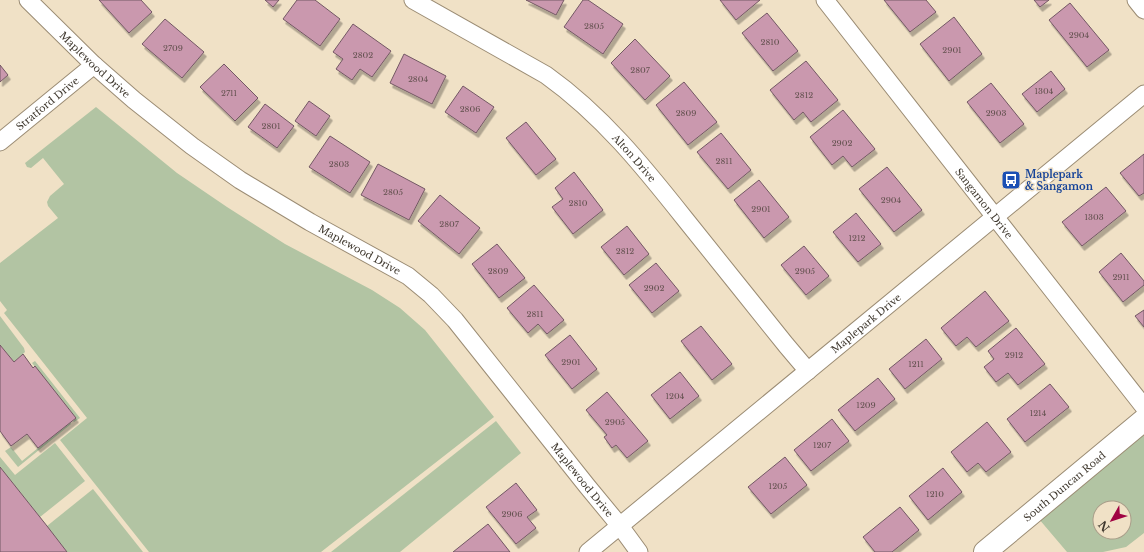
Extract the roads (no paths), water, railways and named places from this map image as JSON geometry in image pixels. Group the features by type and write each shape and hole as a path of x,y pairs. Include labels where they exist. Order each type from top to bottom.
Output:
{"main road":[{"name":"South Duncan Road","path":"986,552 1144,420"}],"street":[{"name":"Maplewood Drive","path":"28,0 94,65 134,100 192,146 240,180 310,222 408,276 431,295 455,320 640,552"},
{"name":"Alton Drive","path":"413,0 546,75 566,89 602,121 637,159 808,371"},
{"name":"Sangamon Drive","path":"825,0 996,216 1144,407"},
{"path":"1136,0 1144,10"},
{"name":"Stratford Drive","path":"0,142 94,65"},
{"name":"Maplepark Drive","path":"588,552 1144,94"}],"place":[{"name":"Maplepark & Sangamon","path":"1011,180"}]}
